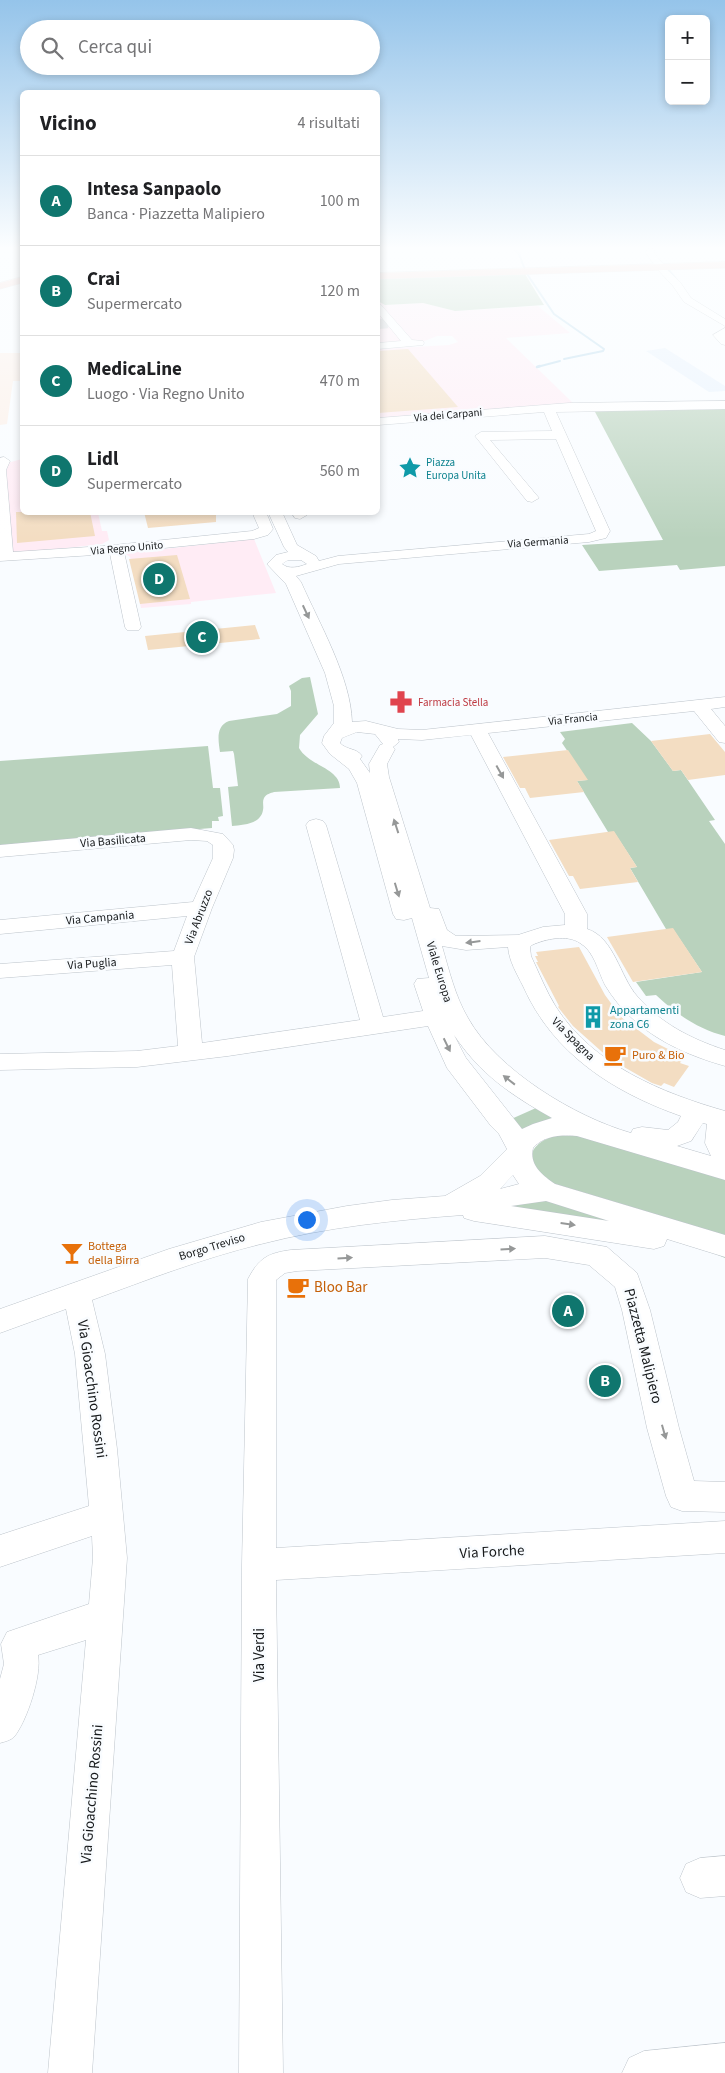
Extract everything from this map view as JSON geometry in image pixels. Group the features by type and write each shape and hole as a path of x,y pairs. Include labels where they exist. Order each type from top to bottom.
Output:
{"street":[{"name":"Via dei Carpani","path":"380,422 584,406 725,405"},
{"name":"Via dei Carpani","path":"380,422 518,410 622,406"},
{"name":"Via Germania","path":"309,562 589,538 602,535 603,531 561,435 546,409"},
{"name":"Via dei Carpani","path":"471,416 518,410"},
{"path":"380,432 409,426 462,422 470,424 532,498"},
{"path":"481,436 561,435"},
{"path":"3,557 4,460"},
{"path":"254,535 266,529 261,515"},
{"path":"262,515 276,540 277,553 293,582 333,673 344,711 343,723 337,743"},
{"path":"276,515 291,547 309,562"},
{"name":"Via Regno Unito","path":"3,557 116,549 254,535 266,537 277,553"},
{"path":"116,549 133,627"},
{"path":"277,553 296,572 309,562"},
{"path":"309,562 306,581 321,612 356,706 384,739"},
{"name":"Via Francia","path":"384,739 725,702"},
{"path":"699,705 725,738"},
{"path":"337,743 354,727 384,739"},
{"path":"477,729 576,914 576,932"},
{"path":"337,743 351,756 364,756 377,754 384,739"},
{"name":"Viale Europa","path":"384,739 378,767 383,791 443,988 464,1034 497,1071 540,1101 599,1133"},
{"name":"Viale Europa","path":"337,743 356,766 366,783 376,821 445,1042 459,1068 500,1120 509,1128 520,1151 519,1160 525,1174 536,1186 546,1191"},
{"path":"316,825 374,1027"},
{"name":"Via Basilicata","path":"0,851 191,834 206,835 223,843"},
{"name":"Via Abruzzo","path":"191,1053 184,957 201,908 223,858 225,850 223,843"},
{"path":"404,856 413,867 423,886 436,931 440,937 455,943 505,939 522,942 531,937 576,932 592,941 621,992 644,1017 682,1042 725,1058"},
{"name":"Via Campania","path":"0,927 201,908"},
{"name":"Via Spagna","path":"522,942 519,946 520,956 548,1014 563,1032 594,1061 638,1089 695,1112 723,1119 716,1137 718,1146 725,1155"},
{"name":"Via Puglia","path":"0,971 184,957"},
{"path":"0,1062 137,1059 191,1053 436,1017"},
{"path":"540,1101 588,1120 636,1135 661,1140 675,1138 687,1131 695,1112"},
{"path":"498,1176 504,1160 506,1146 500,1120"},
{"name":"Borgo Treviso","path":"433,1206 454,1202 466,1197 498,1176 520,1151 522,1144 530,1136 548,1129 569,1126 599,1133"},
{"path":"599,1133 636,1135"},
{"path":"599,1133 725,1170"},
{"path":"546,1191 721,1250"},
{"name":"Borgo Treviso","path":"0,1321 74,1293 209,1248 292,1226 356,1215 433,1206 477,1204 529,1192 546,1191"},
{"path":"433,1206 640,1235 674,1243 721,1250"},
{"path":"292,1226 296,1239 297,1260"},
{"name":"Piazzetta Malipiero","path":"297,1260 545,1247 597,1255 627,1281 636,1310 663,1428 682,1496 725,1497"},
{"name":"Via Verdi","path":"261,2073 259,1565 262,1279 268,1268 274,1264 297,1260"},
{"name":"Via Gioacchino Rossini","path":"70,2073 110,1558 90,1354 81,1311 74,1293"},
{"path":"0,1551 107,1516"},
{"name":"Via Forche","path":"259,1565 725,1537"},
{"path":"0,1725 11,1706 22,1664 10,1648 106,1616"},
{"path":"644,2073 725,2065"}],"shaded area":[{"path":"436,346 514,346 575,405 380,420 380,349"},
{"path":"665,348 725,386 725,391 709,392 646,351"},
{"path":"0,353 20,353 20,381 13,381 7,424 0,425"},
{"path":"20,460 20,515 98,515 102,531 107,531 109,540 102,544 0,554 0,465"},
{"path":"254,539 276,593 191,602 191,604 141,608 130,557 126,554"}],"green space":[{"path":"725,409 725,566 680,570 677,565 599,571 582,545 663,540 594,410"},
{"path":"310,677 318,714 300,735 299,748 310,759 330,771 339,781 340,788 270,793 264,798 262,815 259,818 251,823 232,826 228,787 238,786 233,751 220,752 219,734 222,726 229,721 277,714 291,706 289,686 302,678"},
{"path":"632,723 651,741 673,771 681,770 715,820 709,821 725,844 725,1036 688,1020 656,995 646,996 636,982 702,972 673,929 666,929 630,868 637,867 614,832 608,832 577,781 587,780 562,743 565,739 560,732"},
{"path":"208,746 213,788 220,788 223,816 218,817 219,821 212,821 212,828 0,845 0,761"},
{"path":"536,1108 563,1120 518,1137 509,1120"},
{"path":"557,1135 577,1136 725,1179 725,1235 552,1183 535,1169 532,1155 541,1142"},
{"path":"535,1197 574,1206 707,1247 725,1255 725,1258 696,1246 635,1230 572,1219 477,1207"}],"building":[{"path":"408,349 458,407 380,413 380,351"},
{"path":"16,512 20,512 20,515 91,515 95,536 17,543"},
{"path":"145,515 216,515 216,522 148,528"},
{"path":"177,555 190,599 140,604 129,559"},
{"path":"255,625 260,639 148,650 145,636"},
{"path":"710,734 725,752 725,775 688,780 681,770 673,771 651,741"},
{"path":"568,750 588,780 577,781 584,792 530,798 525,788 520,788 503,757"},
{"path":"614,831 637,867 630,868 638,882 580,889 573,876 569,876 549,840"},
{"name":"Appartamenti zona C6","path":"673,928 702,972 633,982 607,937"},
{"name":"Appartamenti zona C6","path":"579,947 605,995 621,1017 654,1042 682,1056 680,1058 683,1059 680,1063 689,1066 674,1087 664,1083 661,1086 652,1083 610,1059 573,1026 558,1007 536,962 538,962 535,956 538,956 536,952"}],"waterway":[{"path":"564,359 603,351 604,349 599,346"},
{"path":"540,366 537,367 560,361"}],"place":[{"name":"Piazza Europa Unita","path":"410,468"},
{"name":"Lidl","path":"159,579"},
{"name":"MedicaLine","path":"202,637"},
{"name":"Farmacia Stella","path":"401,702"},
{"name":"Appartamenti zona C6","path":"593,1017"},
{"name":"Puro & Bio","path":"615,1055"},
{"name":"Bottega della Birra","path":"72,1253"},
{"name":"Bloo Bar","path":"298,1287"},
{"name":"Intesa Sanpaolo","path":"568,1311"},
{"name":"Crai","path":"605,1381"}]}
